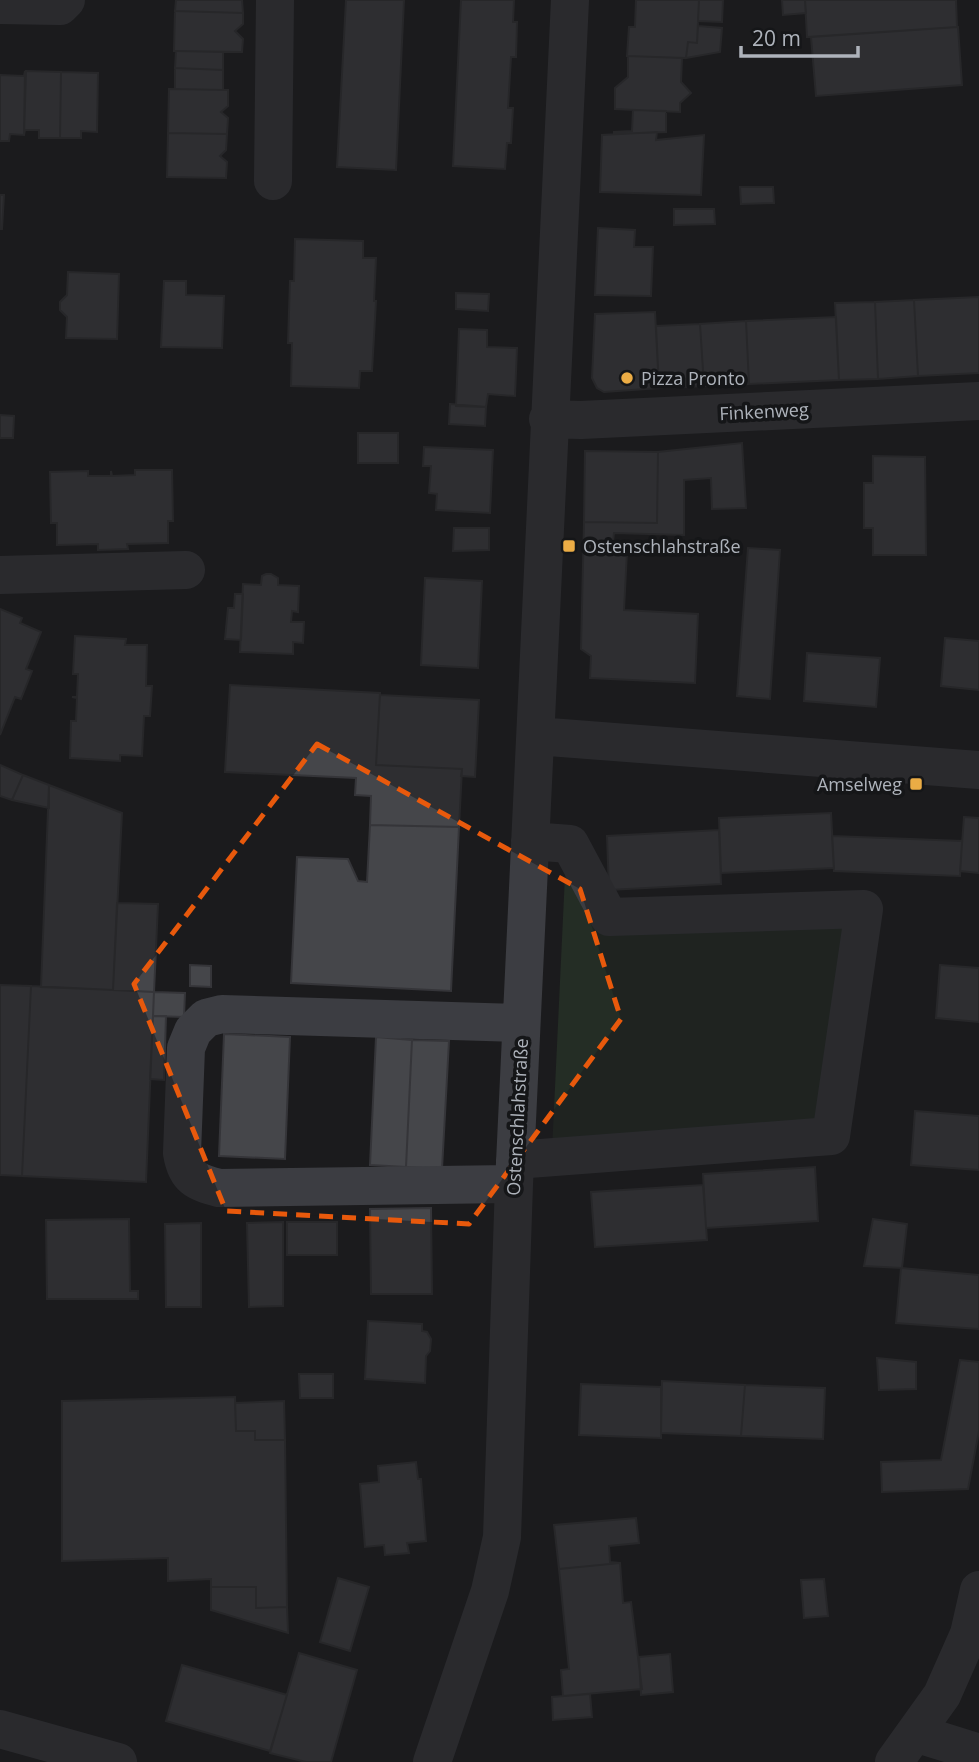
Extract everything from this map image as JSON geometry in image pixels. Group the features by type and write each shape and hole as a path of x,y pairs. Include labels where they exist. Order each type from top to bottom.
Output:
{"street":[{"path":"0,5 60,6 66,0"},
{"path":"273,181 275,0"},
{"name":"Ostenschlahstraße","path":"432,1762 490,1591 502,1537 514,1172 570,0"},
{"name":"Finkenweg","path":"548,419 581,420 979,401"},
{"path":"0,575 186,570"},
{"path":"536,736 979,770"},
{"path":"522,1023 222,1014 206,1018 193,1031 186,1048 182,1153 184,1167 200,1183 219,1188 514,1172 831,1136 864,909 609,917 570,844 530,841"},
{"path":"904,1748 942,1695 969,1634 979,1590"},
{"path":"0,1729 118,1762"},
{"path":"904,1748 979,1753"}],"highlighted area":[{"path":"317,744 580,889 621,1019 469,1224 226,1211 134,984"}],"shaded area":[{"path":"566,854 601,926 854,919 821,1130 552,1151"}],"building":[{"path":"176,0 242,0 243,13 175,11"},
{"path":"346,0 404,0 396,170 337,167"},
{"path":"461,0 514,0 513,22 517,22 516,57 511,57 508,108 513,108 511,143 507,143 505,169 453,166"},
{"path":"636,0 699,0 697,43 688,42 686,58 627,56 629,27 635,27"},
{"path":"699,0 723,0 722,22 698,21"},
{"path":"782,0 805,0 806,13 783,15"},
{"path":"805,0 956,0 957,27 807,37"},
{"path":"175,11 243,13 243,24 235,31 243,39 242,52 174,51"},
{"path":"698,26 722,28 720,52 686,58 688,42 697,43"},
{"path":"958,27 962,85 816,96 811,37"},
{"path":"176,51 223,52 223,70 175,68"},
{"path":"628,56 682,58 681,82 691,93 680,103 680,112 615,109 615,88 628,77"},
{"path":"175,68 223,70 223,90 175,89"},
{"path":"25,71 24,135 10,134 9,141 0,141 0,75 24,76"},
{"path":"26,71 61,72 60,138 39,138 39,130 25,130 24,135"},
{"path":"61,72 98,73 97,132 81,131 81,138 60,138"},
{"path":"169,89 228,90 228,106 221,112 228,118 227,134 168,133"},
{"path":"633,110 666,111 666,132 614,134 632,131"},
{"path":"657,132 656,140 704,135 701,195 600,192 602,135"},
{"path":"168,133 227,134 226,150 220,156 227,162 226,178 167,177"},
{"path":"740,187 773,187 774,203 741,204"},
{"path":"0,195 4,195 2,229 0,229"},
{"path":"674,209 714,209 715,224 674,225"},
{"path":"598,228 635,230 634,247 653,247 651,296 595,295"},
{"path":"295,239 363,241 363,258 376,258 372,371 360,371 359,388 291,386 292,343 288,343 290,281 294,281"},
{"path":"68,272 119,274 117,339 66,338 67,317 60,310 60,302 67,295"},
{"path":"164,281 186,281 186,295 224,296 222,348 161,347"},
{"path":"456,293 489,294 488,311 456,309"},
{"path":"979,297 979,373 918,376 914,300"},
{"path":"914,300 918,376 878,379 875,302"},
{"path":"875,302 878,379 839,380 835,303"},
{"path":"655,312 659,388 604,392 597,388 592,378 595,314"},
{"path":"836,317 839,380 749,384 746,321"},
{"path":"746,321 749,384 704,386 700,324"},
{"path":"700,324 704,386 659,388 656,326"},
{"path":"459,329 487,330 487,347 517,348 515,396 488,394 486,407 456,406"},
{"path":"450,404 486,407 485,426 449,424"},
{"path":"0,415 14,416 13,438 0,438"},
{"path":"358,433 398,433 398,463 358,463"},
{"path":"742,443 746,508 712,509 711,478 684,480 684,535 614,533 612,550 627,551 624,610 698,614 695,683 590,678 591,656 581,649 584,522 657,523 658,452"},
{"path":"424,447 493,450 490,513 436,510 437,494 429,493 431,466 423,466"},
{"path":"585,451 658,452 657,523 584,522"},
{"path":"873,456 925,457 926,555 873,555 873,528 864,528 864,483 873,483"},
{"path":"135,470 172,470 173,521 168,521 168,543 127,544 128,549 98,550 98,544 57,545 57,523 51,523 50,472 88,471 88,476 111,476 111,471 112,476 135,475"},
{"path":"454,528 489,528 489,550 453,551"},
{"path":"748,548 780,550 770,699 737,696"},
{"path":"266,574 278,578 278,585 299,586 298,612 292,611 291,622 304,622 303,643 293,642 293,654 240,652 243,584 261,585 262,576"},
{"path":"425,578 482,581 478,668 421,665"},
{"path":"235,594 243,594 241,640 225,639 228,608 234,608"},
{"path":"0,609 22,618 20,623 41,632 26,669 32,671 21,699 15,697 0,735"},
{"path":"75,636 126,639 125,645 147,645 146,686 152,686 150,716 144,716 142,756 120,755 120,761 70,758 71,721 76,721 77,698 72,697 77,697 78,674 73,674"},
{"path":"945,638 979,641 979,690 941,686"},
{"path":"807,653 880,658 876,707 804,701"},
{"path":"230,685 380,693 376,765 462,769 459,827 370,825 371,796 355,795 356,778 225,772"},
{"path":"380,695 479,700 475,777 461,776 462,769 376,765"},
{"path":"0,765 23,775 12,800 0,796"},
{"path":"23,775 49,785 49,808 12,800"},
{"path":"49,785 122,813 113,990 41,987"},
{"path":"831,813 834,868 721,873 719,818"},
{"path":"964,817 979,818 979,873 960,871"},
{"path":"370,825 459,827 451,991 291,983 297,857 348,859 358,881 367,882"},
{"path":"719,830 721,884 609,890 607,836"},
{"path":"832,836 962,841 960,876 834,871"},
{"path":"117,903 158,904 154,992 113,990"},
{"path":"190,965 211,966 211,987 190,986"},
{"path":"940,965 979,968 979,1022 936,1018"},
{"path":"0,985 31,986 22,1176 0,1175"},
{"path":"31,986 154,992 146,1182 22,1176"},
{"path":"154,992 185,993 184,1017 153,1016"},
{"path":"153,1016 166,1016 164,1080 150,1079"},
{"path":"224,1034 290,1037 285,1159 219,1156"},
{"path":"376,1037 412,1040 406,1167 370,1165"},
{"path":"412,1040 449,1041 442,1169 406,1167"},
{"path":"915,1111 979,1116 979,1170 911,1165"},
{"path":"815,1167 818,1221 706,1228 703,1174"},
{"path":"703,1185 707,1240 595,1247 591,1192"},
{"path":"431,1208 432,1294 371,1294 370,1209"},
{"path":"129,1219 130,1291 138,1291 138,1299 47,1299 46,1220"},
{"path":"873,1219 907,1224 902,1268 864,1266"},
{"path":"283,1222 283,1306 249,1307 247,1223"},
{"path":"287,1222 337,1222 337,1255 287,1255"},
{"path":"201,1223 201,1307 166,1307 165,1224"},
{"path":"901,1268 979,1275 979,1329 896,1323"},
{"path":"368,1321 422,1324 422,1331 427,1332 431,1339 430,1351 426,1356 425,1383 365,1379"},
{"path":"877,1358 916,1362 916,1389 879,1390"},
{"path":"960,1360 979,1362 979,1431 968,1489 882,1492 881,1462 941,1460"},
{"path":"299,1374 333,1374 333,1398 300,1398"},
{"path":"662,1381 745,1385 741,1436 661,1433"},
{"path":"581,1384 661,1387 661,1438 579,1435"},
{"path":"745,1385 825,1388 823,1439 741,1436"},
{"path":"235,1397 236,1431 255,1431 255,1440 285,1440 287,1607 256,1608 256,1587 211,1587 211,1579 168,1581 168,1558 62,1561 62,1401"},
{"path":"284,1401 285,1440 255,1440 255,1431 236,1431 235,1403"},
{"path":"416,1462 418,1479 421,1479 426,1541 407,1543 409,1553 385,1555 384,1545 365,1547 360,1484 379,1482 378,1466"},
{"path":"636,1518 639,1543 609,1546 610,1562 620,1563 559,1569 554,1525"},
{"path":"620,1563 623,1603 631,1602 642,1689 563,1696 561,1670 569,1669 559,1569"},
{"path":"338,1578 369,1587 350,1651 320,1642"},
{"path":"824,1579 828,1616 804,1618 801,1580"},
{"path":"211,1587 256,1587 256,1608 287,1607 288,1633 211,1610"},
{"path":"299,1653 357,1670 331,1762 306,1762 270,1753"},
{"path":"670,1654 673,1692 641,1695 639,1657"},
{"path":"182,1665 287,1695 270,1751 166,1721"},
{"path":"590,1694 592,1717 553,1720 552,1697"}],"place":[{"name":"Pizza Pronto","path":"627,378"},
{"name":"Ostenschlahstraße","path":"569,546"},
{"name":"Amselweg","path":"916,784"}]}
